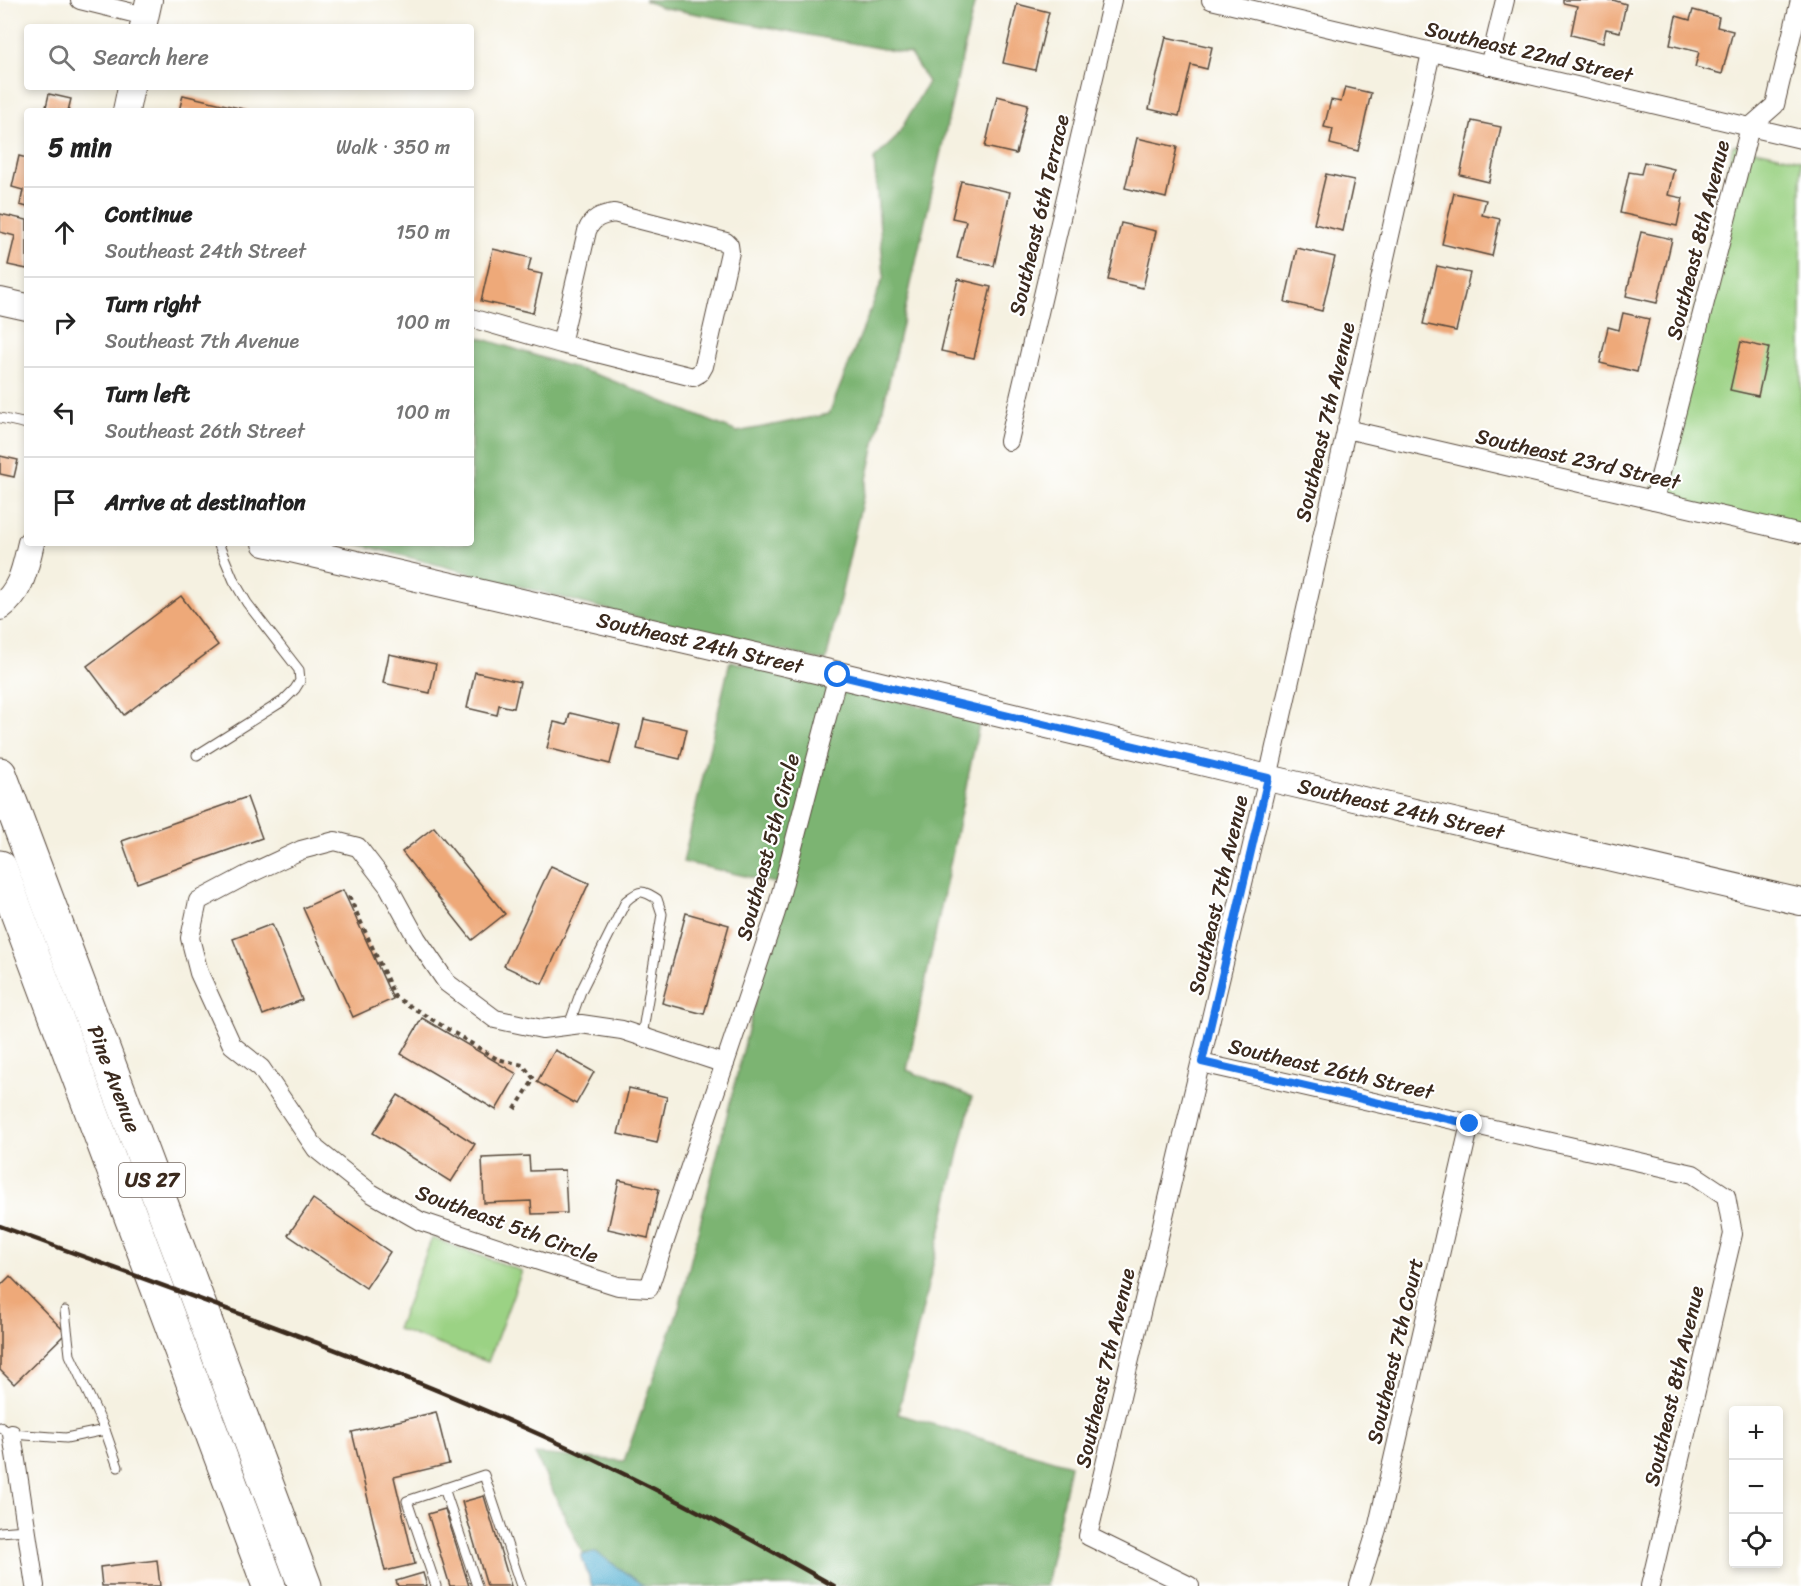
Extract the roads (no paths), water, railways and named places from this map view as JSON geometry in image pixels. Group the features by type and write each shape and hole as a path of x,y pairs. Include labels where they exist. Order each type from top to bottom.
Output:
{"highway":[{"name":"Pine Avenue","path":"0,774 304,1586"},
{"name":"Pine Avenue","path":"0,867 269,1586"}],"street":[{"path":"80,0 146,14"},
{"name":"Southeast 6th Terrace","path":"1009,441 1112,0"},
{"name":"Southeast 22nd Street","path":"1211,0 1801,139"},
{"path":"1489,66 1505,0"},
{"name":"Southeast 8th Avenue","path":"1654,500 1750,127 1775,105 1800,0"},
{"name":"Southeast 7th Avenue","path":"1190,1586 1088,1536 1268,778 1431,53"},
{"path":"127,108 130,90"},
{"path":"474,319 561,344 693,376 700,373 704,366 730,252 729,245 726,242 614,213 598,216 587,231 561,344"},
{"path":"0,301 24,306"},
{"name":"Southeast 23rd Street","path":"1346,429 1801,534"},
{"path":"0,606 8,601 22,580 30,546"},
{"name":"Southeast 24th Street","path":"278,546 838,675 1801,902"},
{"name":"Southeast 5th Circle","path":"725,1064 622,1030 581,1024 542,1029 495,1019 447,983 417,939 388,886 358,847 334,841 301,850 198,901 190,938 199,973 232,1045 261,1068 316,1149 371,1193 420,1221 618,1286 650,1288 776,912 838,675"},
{"name":"Southeast 26th Street","path":"1202,1062 1693,1174 1726,1196"},
{"name":"Southeast 7th Court","path":"1359,1586 1377,1529 1470,1124"},
{"name":"Southeast 8th Avenue","path":"1650,1586 1733,1234 1726,1196"},
{"path":"6,1430 35,1586"}],"lane":[{"path":"0,418 24,423"},
{"path":"196,755 283,701 300,681 299,670 247,603 234,581 219,546"},
{"path":"569,1025 581,991 626,900 637,892 645,891 657,898 662,914 642,1036"},
{"path":"65,1311 70,1355 105,1430 118,1467"},
{"path":"6,1430 66,1438 105,1430"},
{"path":"436,1586 407,1501 484,1475 521,1586"},
{"path":"444,1488 477,1586"},
{"path":"0,1532 26,1530"}],"water":[{"path":"596,1552 644,1586 592,1586 581,1555"}],"railway":[{"path":"0,1226 325,1346 516,1424 678,1501 834,1586"}]}
